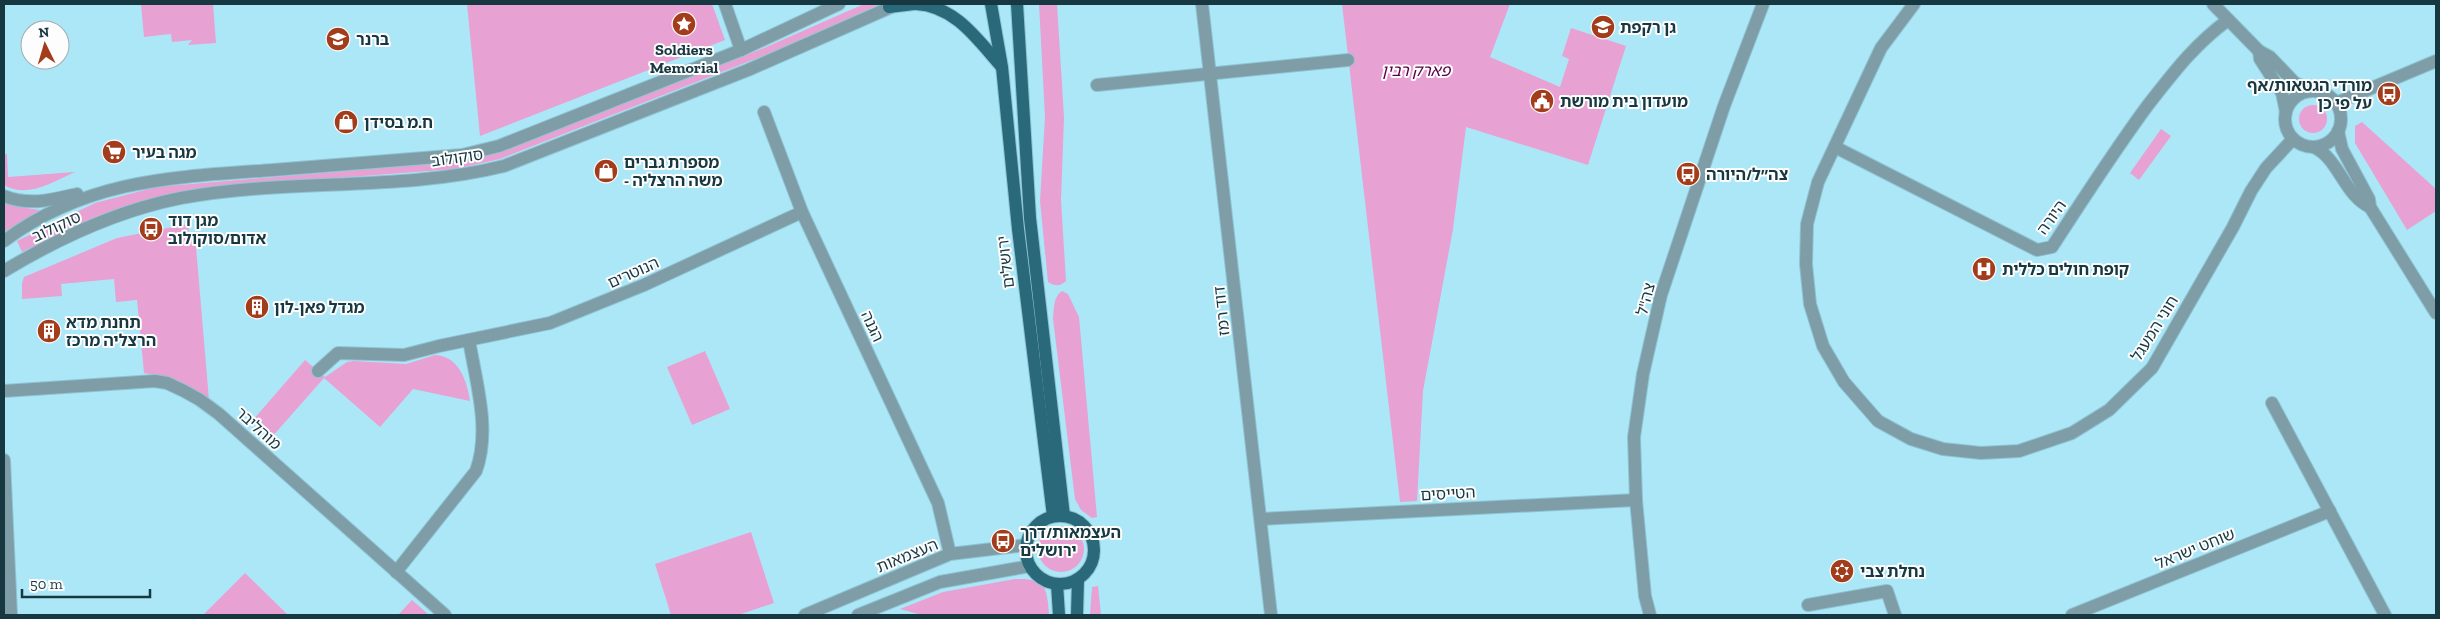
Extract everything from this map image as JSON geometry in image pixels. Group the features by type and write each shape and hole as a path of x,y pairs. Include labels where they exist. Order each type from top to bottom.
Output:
{"main road":[{"path":"894,5 930,4 957,19 1002,67"},
{"name":"ירושלים","path":"991,4 1002,67 1019,239 1058,516"},
{"name":"ירושלים","path":"1017,4 1030,218 1058,516"},
{"path":"1058,516 1074,518 1088,530 1095,548 1091,566 1078,579 1057,584 1046,581 1037,575 1030,566 1026,556 1026,544 1035,526 1058,516"},
{"path":"1077,615 1078,579"},
{"path":"1057,584 1059,615"}],"street":[{"path":"725,4 741,50"},
{"name":"סוקולוב","path":"4,241 49,213 75,201 112,188 200,174 462,155 499,146 741,50 839,4"},
{"name":"דוד רמז","path":"1202,4 1271,615"},
{"name":"צה\"ל","path":"1650,615 1645,596 1636,500 1634,437 1643,374 1661,295 1724,106 1763,4"},
{"name":"חוני המעגל","path":"1914,4 1881,48 1818,182 1807,224 1806,264 1810,304 1823,346 1844,382 1878,421 1911,439 1935,447 1981,453 2019,451 2072,433 2109,410 2152,368 2233,227 2251,191 2266,168 2293,139"},
{"path":"2213,4 2259,51 2270,57 2296,83 2330,96 2336,103 2341,120 2338,131 2329,142 2314,147"},
{"name":"סוקולוב","path":"4,272 56,243 104,222 168,201 242,192 466,176 504,166 748,70 894,5"},
{"name":"היורה","path":"1835,148 2037,250 2052,247 2124,137 2185,56 2228,20"},
{"path":"2259,51 2260,59 2282,92 2286,112 2285,122 2293,139 2301,144 2314,147 2328,157 2360,202 2370,207"},
{"path":"1097,85 1348,60"},
{"path":"2336,103 2436,61"},
{"path":"2286,112 2296,97 2313,91"},
{"name":"הגנה","path":"764,112 802,212 938,503 950,554"},
{"path":"2338,131 2342,149 2369,199 2370,207 2436,313"},
{"path":"4,196 22,202 35,203 112,188"},
{"name":"הנוטרים","path":"318,371 338,353 404,355 566,318 802,212"},
{"path":"396,572 476,471 482,455 482,421 469,340"},
{"name":"מוהליבר","path":"4,391 143,381 167,383 200,400 219,414 445,615"},
{"path":"2272,404 2385,615"},
{"path":"4,460 11,615"},
{"name":"הטייסים","path":"1261,519 1636,500"},
{"name":"שוחט ישראל","path":"2072,615 2330,511"},
{"name":"העצמאות","path":"805,615 950,554 1026,544"},
{"path":"858,615 940,582 1030,566"},
{"path":"1808,605 1888,591 1895,615"}],"green space":[{"path":"141,4 213,4 216,43 188,45 192,40 172,42 171,34 144,37"},
{"path":"467,4 712,4 725,40 480,136"},
{"path":"864,4 881,4 768,54 500,159 455,169 205,188 160,196 100,215 22,252 17,241 95,203 156,187 454,162 497,153 764,48"},
{"path":"1039,4 1057,4 1064,117 1061,200 1066,281 1058,285 1048,282 1040,201 1045,117"},
{"name":"פארק רבין","path":"1342,4 1510,4 1490,57 1560,87 1569,59 1562,56 1571,28 1626,46 1588,165 1466,127 1453,229 1423,391 1417,501 1400,502"},
{"path":"2313,105 2323,109 2327,119 2323,129 2313,133 2303,129 2299,119 2303,109"},
{"path":"2362,122 2436,189 2436,211 2407,230 2355,143 2355,126"},
{"path":"2161,129 2171,136 2139,180 2130,173"},
{"path":"4,154 7,154 8,177 75,172 40,188 31,190 13,189 4,185"},
{"path":"4,201 19,207 40,210 4,232"},
{"path":"188,224 189,235 195,235 209,400 169,378 144,373 137,300 116,302 114,279 61,284 62,296 22,299 24,277 117,238"},
{"path":"1062,291 1068,294 1079,317 1097,517 1092,518 1081,510 1075,499 1053,319 1055,300"},
{"path":"705,351 730,409 692,425 667,367"},
{"path":"435,355 443,356 456,365 464,378 470,401 413,389 380,427 324,378 271,438 252,421 305,360 325,377 347,362 406,364"},
{"path":"1056,526 1066,526 1080,536 1084,549 1080,562 1074,568 1066,572 1056,572 1042,562 1038,554 1038,544 1048,530"},
{"path":"751,532 774,603 738,615 671,615 655,564"},
{"path":"245,573 288,615 203,615"},
{"path":"1015,579 1033,580 1043,586 1046,591 1049,615 922,615 900,609 943,592"},
{"path":"1098,586 1101,615 1090,615 1092,587"},
{"path":"412,600 429,615 398,615"}],"place":[{"name":"Soldiers Memorial","path":"684,24"},
{"name":"גן רקפת","path":"1603,27"},
{"name":"ברנר","path":"338,39"},
{"name":"מורדי הגטאות/אף על פי כן","path":"2389,94"},
{"name":"מועדון בית מורשת","path":"1542,101"},
{"name":"ח.מ בסידן","path":"346,122"},
{"name":"מגה בעיר","path":"114,152"},
{"name":"מספרת גברים - משה הרצליה","path":"606,171"},
{"name":"צה״ל/היורה","path":"1688,174"},
{"name":"מגן דוד אדום/סוקולוב","path":"151,229"},
{"name":"קופת חולים כללית","path":"1984,269"},
{"name":"מגדל פאן-לון","path":"257,307"},
{"name":"תחנת מדא הרצליה מרכז","path":"49,331"},
{"name":"העצמאות/דרך ירושלים","path":"1003,541"},
{"name":"נחלת צבי","path":"1842,571"}]}
